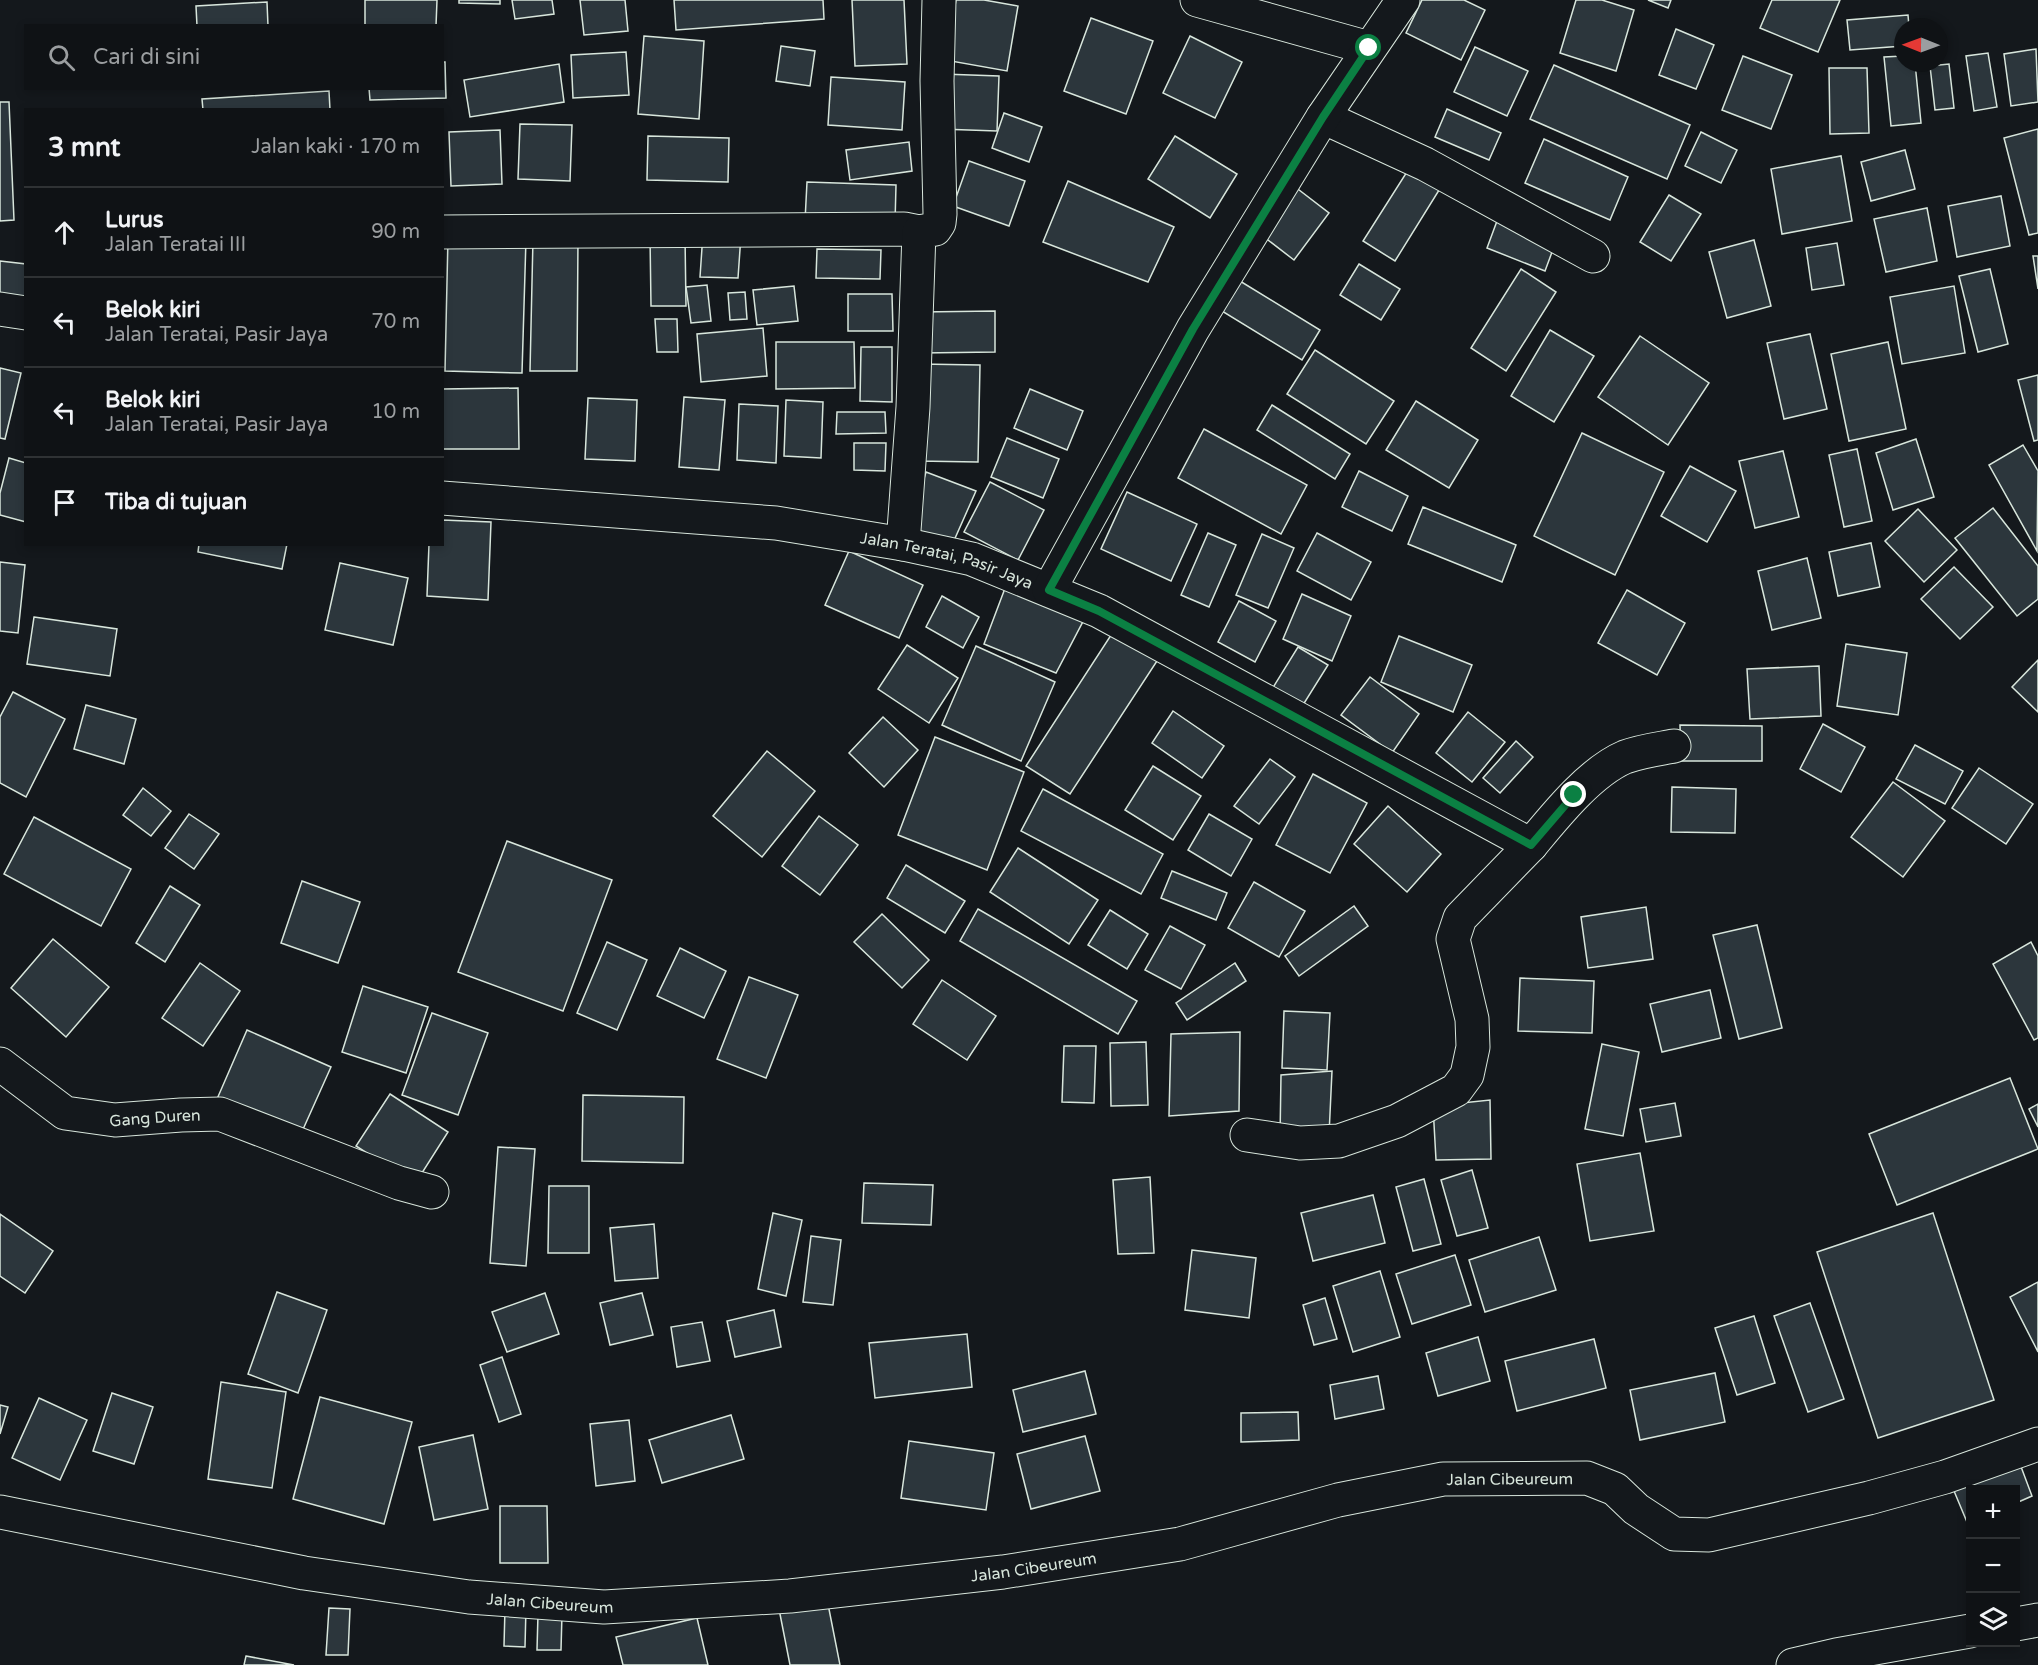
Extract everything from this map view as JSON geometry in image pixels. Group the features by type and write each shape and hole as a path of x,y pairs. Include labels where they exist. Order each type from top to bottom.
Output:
{"street":[{"path":"444,232 904,229 919,232 935,229 939,223 940,214 939,0"},
{"path":"1197,0 1369,48"},
{"path":"1049,590 1193,329 1323,117 1403,0"},
{"path":"1323,117 1425,164 1593,256"},
{"path":"903,544 913,407 919,232"},
{"path":"0,309 24,313"},
{"name":"Jalan Teratai, Pasir Jaya","path":"444,498 776,523 903,544 972,559 1099,611 1531,845"},
{"path":"1247,1135 1300,1143 1339,1141 1398,1121 1456,1090 1467,1075 1473,1047 1472,1019 1454,939 1460,918 1531,845 1574,795 1599,774 1622,758 1639,752 1674,746"},
{"name":"Gang Duren","path":"0,1064 65,1113 115,1120 220,1114 399,1183 432,1192"},
{"name":"Jalan Cibeureum","path":"0,1512 315,1575 469,1597 604,1607 790,1596 1003,1572 1180,1544 1338,1500 1443,1479 1587,1478 1615,1490 1636,1509 1674,1534 1709,1535 1869,1498 1934,1480 2038,1444"},
{"path":"2020,1623 2038,1620"},
{"path":"1793,1665 1836,1655 1966,1633"}],"building":[{"path":"365,0 437,0 436,24 365,24"},
{"path":"459,0 500,0 500,4 459,3"},
{"path":"512,0 552,0 554,14 515,19"},
{"path":"580,0 625,0 628,31 584,35"},
{"path":"674,0 823,0 824,19 676,30"},
{"path":"852,0 904,0 907,64 855,66"},
{"path":"956,0 984,0 1018,6 1007,71 945,60"},
{"path":"1422,0 1464,0 1485,10 1461,60 1406,33"},
{"path":"1576,0 1602,0 1634,10 1616,71 1560,53"},
{"path":"1648,0 1671,0 1668,8"},
{"path":"1772,0 1840,0 1818,52 1760,28"},
{"path":"267,2 268,24 197,24 196,6"},
{"path":"1908,15 1908,18 1894,18 1894,47 1850,50 1847,20"},
{"path":"1091,18 1153,41 1126,114 1064,91"},
{"path":"1676,29 1714,45 1696,89 1659,75"},
{"path":"644,36 704,41 699,119 638,114"},
{"path":"1190,36 1242,62 1215,118 1163,93"},
{"path":"781,46 815,51 810,86 776,81"},
{"path":"1475,47 1528,71 1507,116 1454,92"},
{"path":"2036,49 2038,102 2011,106 2004,54"},
{"path":"626,52 629,95 573,98 571,55"},
{"path":"1988,53 1997,107 1974,111 1966,56"},
{"path":"1743,56 1792,75 1771,129 1722,110"},
{"path":"1894,56 1894,72 1916,72 1921,123 1891,126 1884,57"},
{"path":"445,62 446,98 370,100 369,90 444,90"},
{"path":"559,64 564,102 470,117 464,80"},
{"path":"1948,64 1954,108 1935,110 1931,72 1948,72"},
{"path":"1554,65 1690,125 1667,179 1530,119"},
{"path":"1829,68 1867,68 1869,133 1830,134"},
{"path":"942,74 999,76 997,131 940,129"},
{"path":"831,77 905,82 902,130 828,125"},
{"path":"329,91 330,108 203,108 202,99"},
{"path":"0,102 9,102 14,220 0,221"},
{"path":"1447,109 1501,133 1489,160 1435,137"},
{"path":"1004,113 1042,127 1029,162 992,148"},
{"path":"520,124 572,125 570,181 518,179"},
{"path":"2038,129 2038,233 2029,235 2004,138"},
{"path":"500,130 502,184 451,186 449,132"},
{"path":"1701,132 1737,150 1721,183 1685,166"},
{"path":"648,136 729,138 728,182 647,180"},
{"path":"1175,136 1237,174 1210,218 1148,179"},
{"path":"1544,139 1628,177 1610,220 1525,183"},
{"path":"909,142 912,171 850,180 846,150"},
{"path":"1905,150 1915,189 1871,201 1861,162"},
{"path":"1841,156 1852,221 1782,234 1771,169"},
{"path":"969,161 1025,181 1009,226 953,206"},
{"path":"1410,167 1441,187 1395,261 1363,241"},
{"path":"1068,181 1174,227 1148,282 1043,242"},
{"path":"807,182 896,185 895,224 805,221"},
{"path":"1290,183 1329,213 1294,260 1255,230"},
{"path":"1669,195 1701,214 1671,261 1640,242"},
{"path":"2001,196 2010,246 1957,257 1948,206"},
{"path":"1927,208 1937,261 1886,272 1874,219"},
{"path":"1497,221 1555,244 1545,271 1487,248"},
{"path":"703,233 741,235 738,278 700,277"},
{"path":"650,236 685,236 686,306 651,306"},
{"path":"448,237 526,239 522,373 445,371"},
{"path":"533,238 578,239 577,371 530,371"},
{"path":"1754,240 1771,306 1727,318 1709,252"},
{"path":"1837,243 1844,285 1812,290 1806,248"},
{"path":"817,249 881,250 880,279 816,278"},
{"path":"2033,256 2038,256 2038,289"},
{"path":"0,261 24,264 24,304 0,300"},
{"path":"1359,264 1400,289 1381,320 1340,295"},
{"path":"1521,269 1556,292 1506,371 1471,348"},
{"path":"1990,269 2008,344 1978,352 1959,276"},
{"path":"1235,278 1320,330 1302,360 1217,308"},
{"path":"707,285 711,321 691,323 686,287"},
{"path":"794,286 798,321 757,325 753,290"},
{"path":"1954,286 1965,353 1902,364 1890,297"},
{"path":"745,292 747,319 730,320 728,293"},
{"path":"848,294 892,294 893,331 848,331"},
{"path":"995,311 995,352 921,353 920,312"},
{"path":"655,319 677,319 678,352 657,352"},
{"path":"763,328 767,376 701,382 697,334"},
{"path":"1550,330 1594,356 1554,422 1511,396"},
{"path":"1810,334 1827,409 1784,419 1767,343"},
{"path":"1640,336 1709,383 1668,445 1598,397"},
{"path":"776,342 854,342 855,388 776,389"},
{"path":"1888,342 1906,429 1849,441 1831,354"},
{"path":"861,347 892,347 892,402 860,401"},
{"path":"1315,350 1394,401 1366,444 1287,394"},
{"path":"919,364 980,365 978,462 917,461"},
{"path":"0,368 21,373 5,439 0,438"},
{"path":"2038,375 2038,440 2034,441 2018,380"},
{"path":"518,388 519,449 444,449 444,389"},
{"path":"1030,389 1083,411 1067,450 1014,428"},
{"path":"684,397 725,400 719,470 679,467"},
{"path":"588,398 637,400 635,461 585,459"},
{"path":"786,400 823,402 821,458 784,456"},
{"path":"1416,401 1478,440 1449,488 1386,450"},
{"path":"739,404 778,406 776,463 737,460"},
{"path":"1272,405 1350,454 1335,479 1257,430"},
{"path":"837,412 885,412 886,433 836,434"},
{"path":"1204,429 1307,485 1281,534 1178,478"},
{"path":"1582,433 1664,472 1615,575 1534,536"},
{"path":"1007,438 1059,459 1043,498 991,477"},
{"path":"1916,439 1934,497 1893,510 1876,453"},
{"path":"854,443 886,443 885,471 854,470"},
{"path":"2023,445 2038,471 2037,551 1989,465"},
{"path":"1857,449 1872,521 1844,527 1829,455"},
{"path":"1783,451 1799,517 1755,528 1739,461"},
{"path":"9,458 24,462 24,521 0,515 0,493"},
{"path":"1690,466 1736,491 1707,542 1661,516"},
{"path":"1359,471 1408,496 1392,531 1342,507"},
{"path":"926,472 976,491 952,545 909,529"},
{"path":"990,482 1044,510 1018,560 964,532"},
{"path":"1127,492 1197,524 1171,581 1101,549"},
{"path":"1423,507 1516,545 1502,582 1408,544"},
{"path":"1993,508 2038,566 2038,599 2017,616 1955,538"},
{"path":"1918,509 1957,550 1924,582 1885,541"},
{"path":"444,520 491,522 488,600 427,596 429,546 444,546"},
{"path":"1208,533 1236,545 1209,607 1181,595"},
{"path":"1317,533 1371,562 1351,600 1297,571"},
{"path":"1262,534 1294,548 1268,608 1236,595"},
{"path":"1871,543 1880,587 1838,596 1829,552"},
{"path":"199,546 287,546 282,569 198,552"},
{"path":"849,551 923,585 899,638 825,605"},
{"path":"1807,558 1821,618 1772,630 1758,571"},
{"path":"0,562 25,565 18,633 0,631"},
{"path":"340,563 408,578 393,645 325,630"},
{"path":"1954,567 1993,607 1960,639 1921,599"},
{"path":"1010,575 1089,610 1056,673 984,644"},
{"path":"1627,590 1685,623 1657,675 1598,643"},
{"path":"1302,594 1351,616 1332,661 1283,639"},
{"path":"942,596 979,617 963,648 926,627"},
{"path":"1239,601 1276,621 1255,662 1218,642"},
{"path":"34,617 117,629 110,676 27,664"},
{"path":"1113,632 1157,661 1070,794 1026,766"},
{"path":"1399,636 1472,665 1453,712 1381,682"},
{"path":"1846,644 1907,653 1898,715 1837,706"},
{"path":"907,645 958,678 929,723 878,689"},
{"path":"976,646 1055,682 1021,761 942,725"},
{"path":"1298,647 1328,665 1298,713 1269,694"},
{"path":"2038,660 2038,712 2012,687"},
{"path":"1819,666 1821,716 1750,719 1747,669"},
{"path":"1370,677 1419,714 1392,753 1341,715"},
{"path":"13,692 65,719 26,797 0,783 0,717"},
{"path":"86,705 136,719 124,764 74,749"},
{"path":"1173,711 1224,746 1202,778 1152,743"},
{"path":"1468,712 1505,742 1472,782 1436,753"},
{"path":"883,717 918,750 884,787 849,753"},
{"path":"1823,724 1865,747 1841,792 1800,769"},
{"path":"1680,725 1762,726 1762,761 1681,761"},
{"path":"935,737 1024,772 987,870 898,835"},
{"path":"1516,741 1533,757 1500,793 1483,778"},
{"path":"1915,745 1963,771 1945,804 1896,779"},
{"path":"767,751 815,791 762,857 713,816"},
{"path":"1270,759 1295,777 1259,824 1234,806"},
{"path":"1153,766 1201,796 1173,840 1125,810"},
{"path":"1979,768 2033,804 2006,844 1952,808"},
{"path":"1313,774 1367,803 1330,873 1276,845"},
{"path":"1893,782 1945,821 1903,877 1851,837"},
{"path":"1672,787 1736,789 1735,833 1671,832"},
{"path":"143,788 171,811 151,836 123,815"},
{"path":"1043,789 1163,854 1141,894 1021,831"},
{"path":"1388,806 1441,854 1407,892 1354,844"},
{"path":"189,814 219,834 194,869 165,848"},
{"path":"1209,814 1252,839 1231,876 1188,850"},
{"path":"819,816 858,845 820,895 782,866"},
{"path":"34,817 131,869 101,926 4,874"},
{"path":"507,841 612,880 563,1011 458,972"},
{"path":"1018,848 1098,900 1069,944 990,892"},
{"path":"906,865 965,901 945,933 887,898"},
{"path":"1172,871 1227,893 1216,920 1161,898"},
{"path":"302,881 360,902 338,963 281,943"},
{"path":"1254,882 1305,911 1279,957 1228,928"},
{"path":"170,886 200,905 165,962 136,943"},
{"path":"1354,906 1368,926 1299,976 1285,956"},
{"path":"1646,907 1653,959 1588,968 1581,917"},
{"path":"978,909 1137,1001 1118,1034 960,941"},
{"path":"1110,910 1148,934 1127,969 1088,945"},
{"path":"882,914 929,960 902,988 854,942"},
{"path":"1757,925 1782,1028 1739,1039 1713,935"},
{"path":"1170,926 1205,945 1181,989 1145,970"},
{"path":"53,939 109,987 66,1037 11,988"},
{"path":"607,942 647,960 617,1030 577,1013"},
{"path":"2031,942 2038,956 2038,1038 2034,1040 1993,964"},
{"path":"680,948 726,971 704,1018 657,996"},
{"path":"200,963 240,991 203,1046 162,1018"},
{"path":"1235,963 1246,981 1187,1020 1176,1003"},
{"path":"749,977 798,995 766,1078 717,1059"},
{"path":"1520,978 1594,981 1592,1033 1518,1031"},
{"path":"942,980 996,1016 967,1060 913,1024"},
{"path":"363,986 428,1007 406,1073 342,1052"},
{"path":"1710,990 1721,1038 1662,1052 1650,1004"},
{"path":"1284,1011 1330,1013 1327,1070 1282,1068"},
{"path":"432,1013 488,1033 458,1115 402,1095"},
{"path":"247,1030 331,1067 300,1136 217,1099"},
{"path":"1240,1032 1239,1111 1169,1116 1171,1034"},
{"path":"1146,1042 1148,1105 1111,1106 1110,1043"},
{"path":"1602,1044 1639,1052 1623,1136 1585,1129"},
{"path":"1064,1046 1096,1046 1094,1103 1062,1102"},
{"path":"1332,1071 1329,1135 1280,1138 1281,1075"},
{"path":"2010,1078 2038,1149 1897,1205 1869,1134"},
{"path":"390,1094 448,1132 415,1184 356,1146"},
{"path":"583,1095 684,1097 683,1163 582,1161"},
{"path":"1490,1100 1491,1159 1436,1160 1433,1106"},
{"path":"1675,1103 1681,1136 1646,1142 1640,1109"},
{"path":"2038,1104 2038,1127 2029,1109"},
{"path":"498,1147 535,1149 526,1266 490,1263"},
{"path":"1640,1153 1654,1231 1590,1241 1577,1164"},
{"path":"1472,1170 1488,1228 1457,1236 1441,1180"},
{"path":"1150,1177 1154,1253 1118,1254 1113,1180"},
{"path":"1424,1179 1441,1244 1413,1251 1396,1187"},
{"path":"864,1183 933,1185 931,1225 862,1223"},
{"path":"549,1186 589,1186 589,1253 548,1253"},
{"path":"1373,1195 1385,1243 1313,1261 1301,1213"},
{"path":"773,1213 802,1220 786,1296 758,1289"},
{"path":"1933,1213 1994,1400 1878,1438 1817,1252"},
{"path":"0,1214 53,1251 25,1293 0,1276"},
{"path":"654,1224 658,1278 615,1281 610,1228"},
{"path":"811,1236 841,1240 833,1305 803,1302"},
{"path":"1539,1237 1556,1290 1485,1312 1469,1260"},
{"path":"1192,1250 1256,1258 1249,1318 1185,1310"},
{"path":"1455,1255 1471,1305 1412,1324 1396,1274"},
{"path":"1380,1271 1400,1337 1353,1352 1333,1286"},
{"path":"2038,1282 2038,1352 2010,1297"},
{"path":"277,1292 327,1310 298,1393 248,1374"},
{"path":"545,1293 559,1334 507,1352 492,1312"},
{"path":"642,1293 653,1335 610,1345 600,1303"},
{"path":"1325,1298 1337,1339 1314,1345 1303,1305"},
{"path":"1810,1303 1844,1399 1808,1412 1774,1316"},
{"path":"774,1310 781,1347 735,1357 727,1321"},
{"path":"1754,1316 1775,1383 1737,1395 1715,1328"},
{"path":"702,1322 710,1361 677,1367 671,1327"},
{"path":"967,1334 972,1387 875,1398 869,1343"},
{"path":"1478,1337 1490,1381 1438,1396 1426,1353"},
{"path":"1594,1339 1606,1388 1517,1411 1505,1361"},
{"path":"502,1357 521,1414 499,1422 480,1365"},
{"path":"1085,1371 1096,1414 1023,1432 1013,1390"},
{"path":"1715,1373 1725,1422 1640,1440 1630,1390"},
{"path":"1378,1376 1384,1409 1335,1419 1330,1385"},
{"path":"221,1382 286,1392 272,1488 208,1479"},
{"path":"112,1393 153,1407 134,1464 93,1451"},
{"path":"320,1397 412,1422 384,1524 293,1499"},
{"path":"39,1398 87,1420 60,1480 12,1458"},
{"path":"0,1405 8,1407 0,1434"},
{"path":"1298,1412 1299,1440 1241,1442 1241,1413"},
{"path":"731,1415 744,1459 662,1483 649,1440"},
{"path":"629,1420 635,1481 596,1486 590,1424"},
{"path":"473,1435 488,1509 434,1520 419,1447"},
{"path":"1085,1436 1100,1491 1031,1509 1017,1454"},
{"path":"909,1441 994,1453 986,1510 901,1498"},
{"path":"2020,1464 2032,1496 2020,1501 2020,1485 1969,1485"},
{"path":"1966,1486 1966,1520 1954,1491"},
{"path":"500,1506 547,1506 548,1563 500,1563"},
{"path":"827,1599 840,1665 790,1665 779,1609"},
{"path":"329,1608 350,1609 348,1655 326,1655"},
{"path":"505,1608 526,1608 525,1647 504,1646"},
{"path":"538,1614 562,1614 561,1650 537,1650"},
{"path":"697,1618 708,1665 623,1665 616,1637"},
{"path":"246,1656 294,1665 244,1665"}],"route":[{"path":"1369,48 1323,117 1193,329 1049,590 1099,611 1531,845 1574,795"}]}
